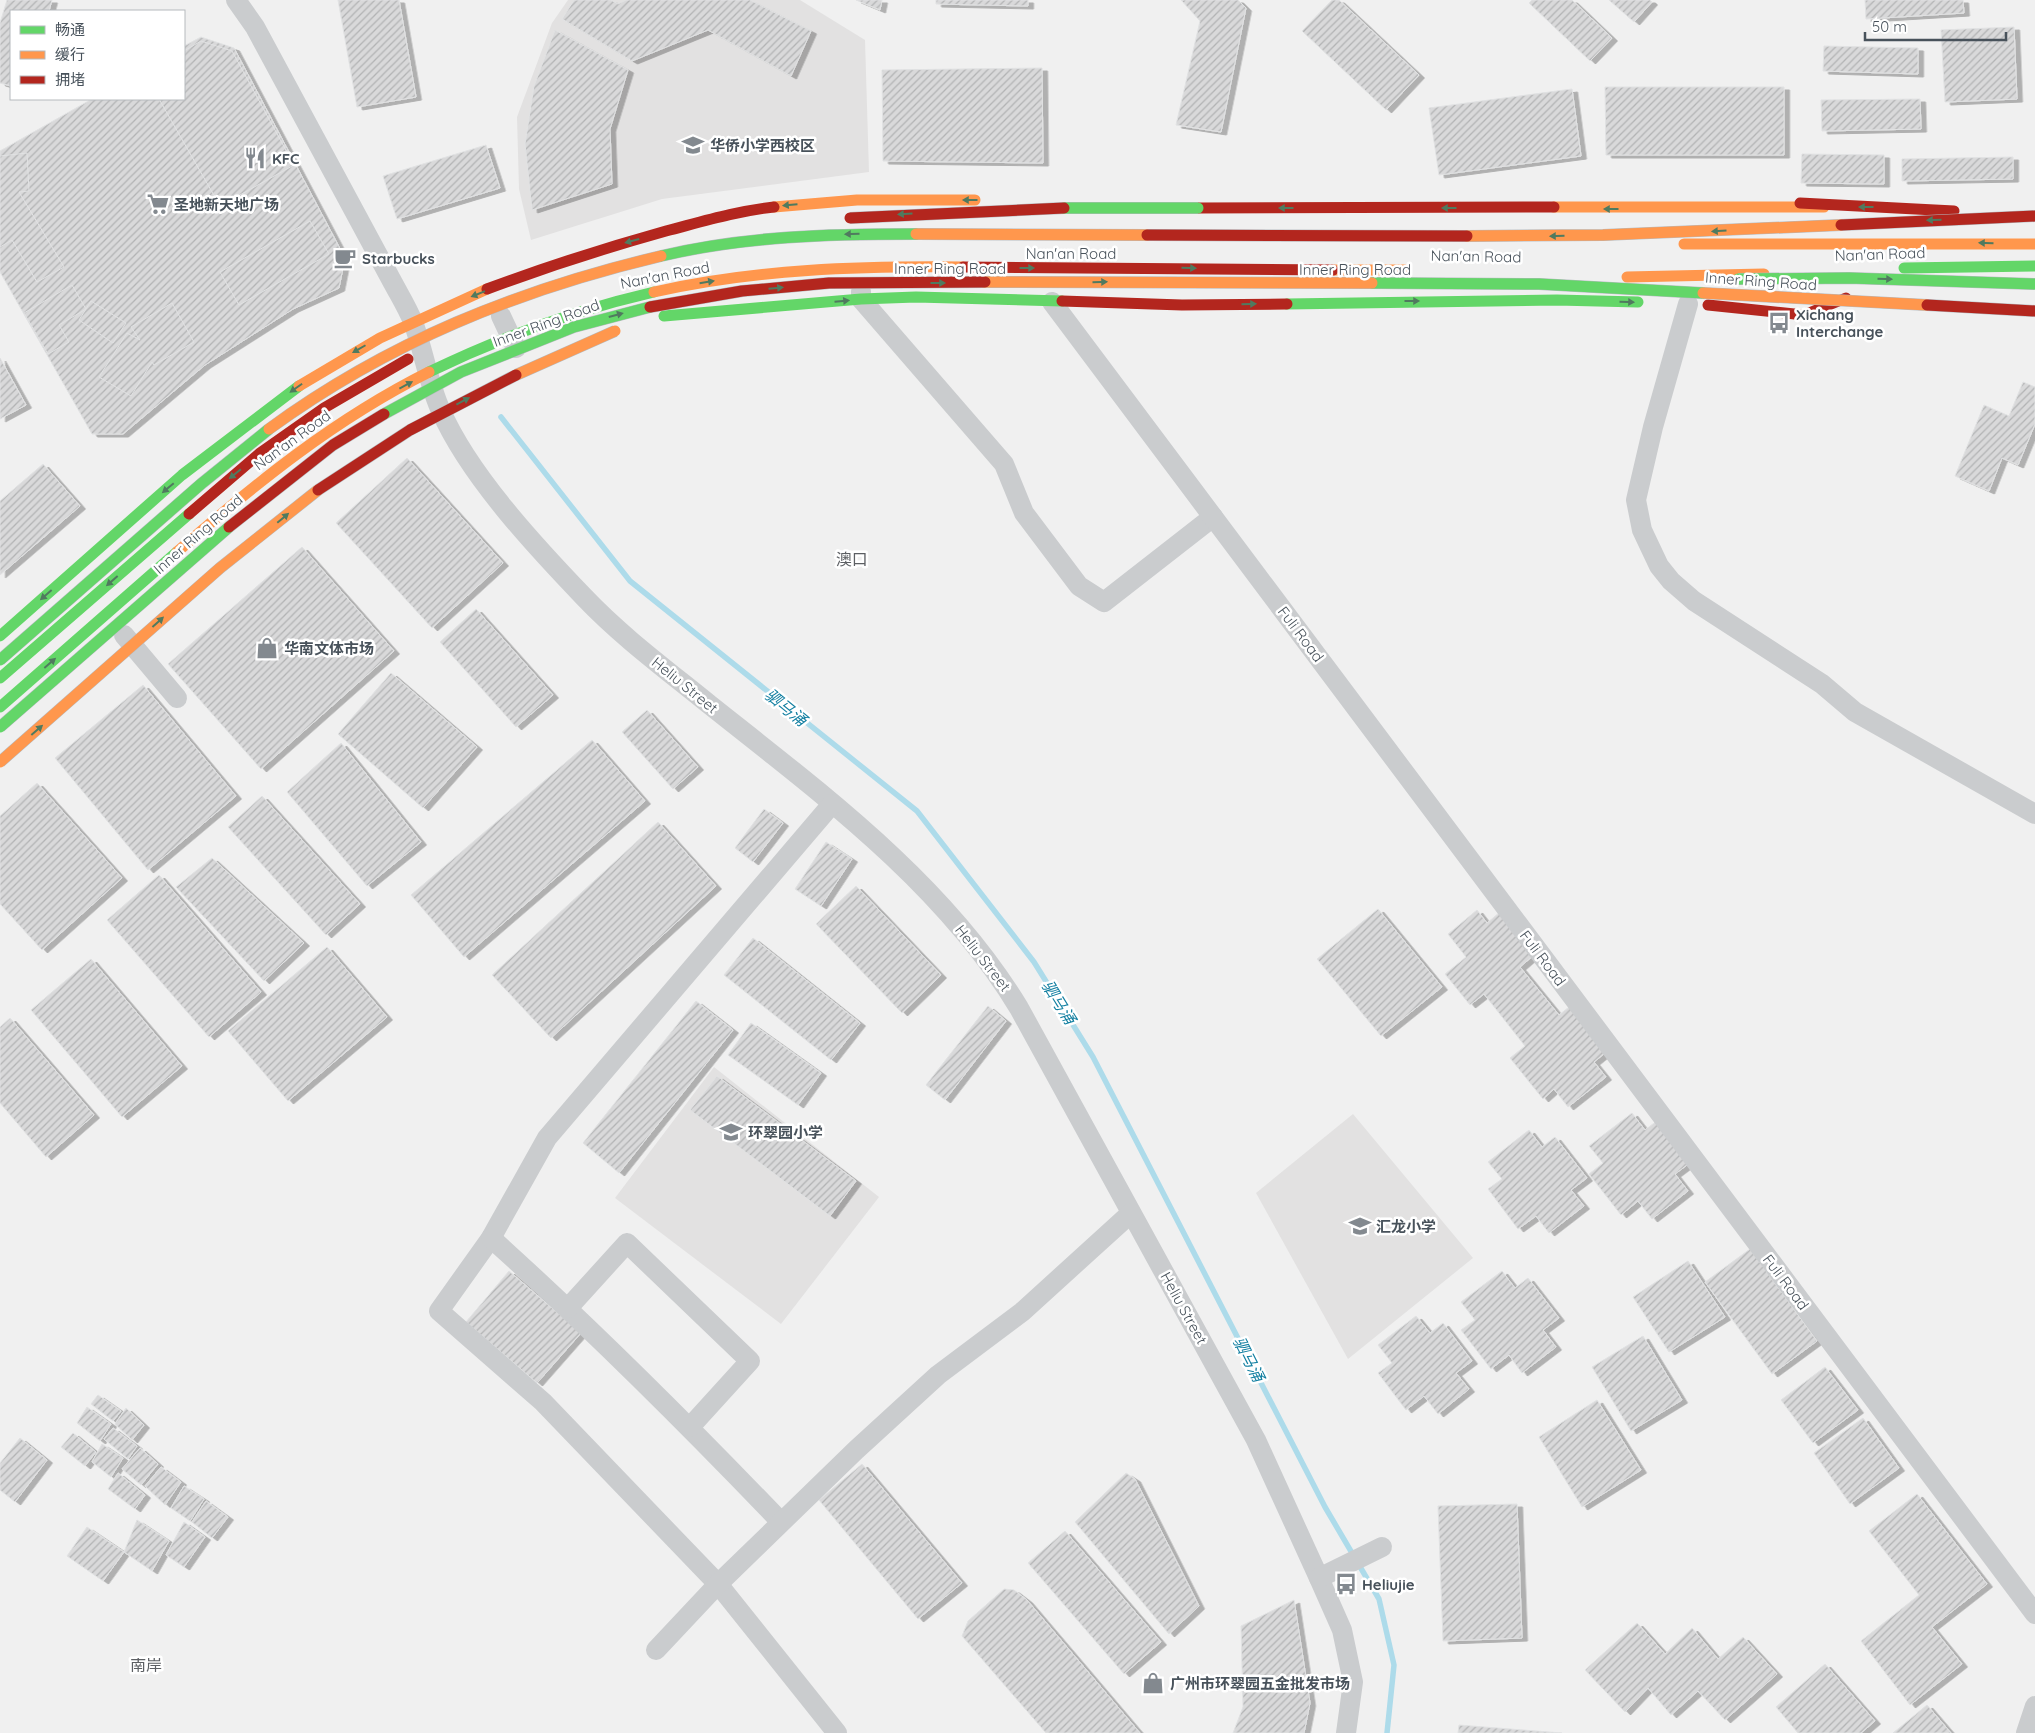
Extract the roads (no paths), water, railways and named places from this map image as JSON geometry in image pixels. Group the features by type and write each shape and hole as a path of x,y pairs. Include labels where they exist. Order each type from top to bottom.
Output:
{"main road":[{"path":"0,636 163,492 219,446 289,393 337,362 413,322 512,280 569,260 676,228 753,210 789,205 872,200 1726,195 1824,207"},
{"path":"936,242 1001,200"},
{"path":"836,220 933,212 1077,208 1660,209 1824,207 1933,208 2001,220 2035,221"},
{"name":"Inner Ring Road","path":"0,660 233,458 281,420 378,360 461,319 512,298 562,282 676,251 747,245 804,235 1454,236 1617,234 2035,216"},
{"path":"1940,242 2001,220"},
{"path":"676,228 698,235 747,245 810,224"},
{"name":"Nan'an Road","path":"0,678 238,471 292,430 353,390 421,352 501,316 576,289 622,275 747,245 936,242 1665,245 1940,242 2035,244"},
{"name":"Nan'an Road","path":"1608,276 1730,275 1904,268 2035,266"},
{"name":"Nan'an Road","path":"0,707 246,493 306,445 364,409 428,373 509,335 616,299 743,276 860,269 1159,267 1422,270"},
{"path":"1448,301 1490,271"},
{"name":"Nan'an Road","path":"1533,272 1551,273"},
{"path":"1557,300 1730,275 1862,292 1914,292"},
{"path":"1539,284 1813,278 2035,284"},
{"name":"Inner Ring Road","path":"0,727 246,512 333,445 376,418 461,372 540,339 612,316 692,298 829,283 1539,284 2035,311"},
{"path":"1683,304 1804,315 1862,292"},
{"path":"0,736 208,551 292,485 379,425 434,393 520,356 586,333 678,314 861,299 916,297 1182,305 1557,300 1651,303"},
{"path":"0,762 217,572 297,506 363,460 426,420 501,381 692,298"}],"street":[{"name":"Heliu Street","path":"236,0 255,27 413,322 434,393 453,435 483,481 549,559 622,634 832,804 877,843 940,905 996,971 1020,1008 1256,1440 1319,1578 1342,1630 1353,1682 1346,1733"},
{"path":"1124,199 1178,223"},
{"path":"1130,242 1178,223 1458,224 1763,221 1824,207"},
{"path":"1763,221 1814,244"},
{"path":"1992,296 1993,267"},
{"path":"1904,268 1914,292"},
{"path":"860,269 861,299 1004,464 1024,513 1079,586 1104,602 1213,517"},
{"name":"Fuli Road","path":"1052,302 2035,1614"},
{"path":"1683,304 1636,500 1642,530 1660,566 1671,581 1694,601 1822,684 1855,712 2035,814"},
{"path":"501,316 520,356"},
{"path":"337,362 364,409"},
{"path":"120,629 177,698"},
{"path":"832,804 547,1138 491,1238 439,1312 543,1402 718,1584 837,1733"},
{"path":"656,1650 718,1584 781,1522 938,1375 1022,1312 1131,1213"},
{"path":"491,1238 568,1308 690,1427 781,1522"},
{"path":"568,1308 627,1243 750,1361 690,1427"},
{"path":"1319,1578 1382,1546"},
{"path":"2026,1733 2035,1706"}],"waterway":[{"name":"驷马涌","path":"501,417 630,581 917,811 1034,962 1093,1057 1325,1507 1379,1599 1394,1665 1387,1733"}],"place":[{"name":"华侨小学西校区","path":"693,145"},
{"name":"KFC","path":"255,158"},
{"name":"圣地新天地广场","path":"158,204"},
{"name":"Starbucks","path":"345,258"},
{"name":"Xichang Interchange","path":"1779,323"},
{"name":"华南文体市场","path":"267,648"},
{"name":"环翠园小学","path":"731,1132"},
{"name":"汇龙小学","path":"1360,1226"},
{"name":"Heliujie","path":"1346,1584"},
{"name":"广州市环翠园五金批发市场","path":"1153,1683"}],"district":[{"name":"澳口","path":"852,559"},
{"name":"南岸","path":"146,1665"}]}
